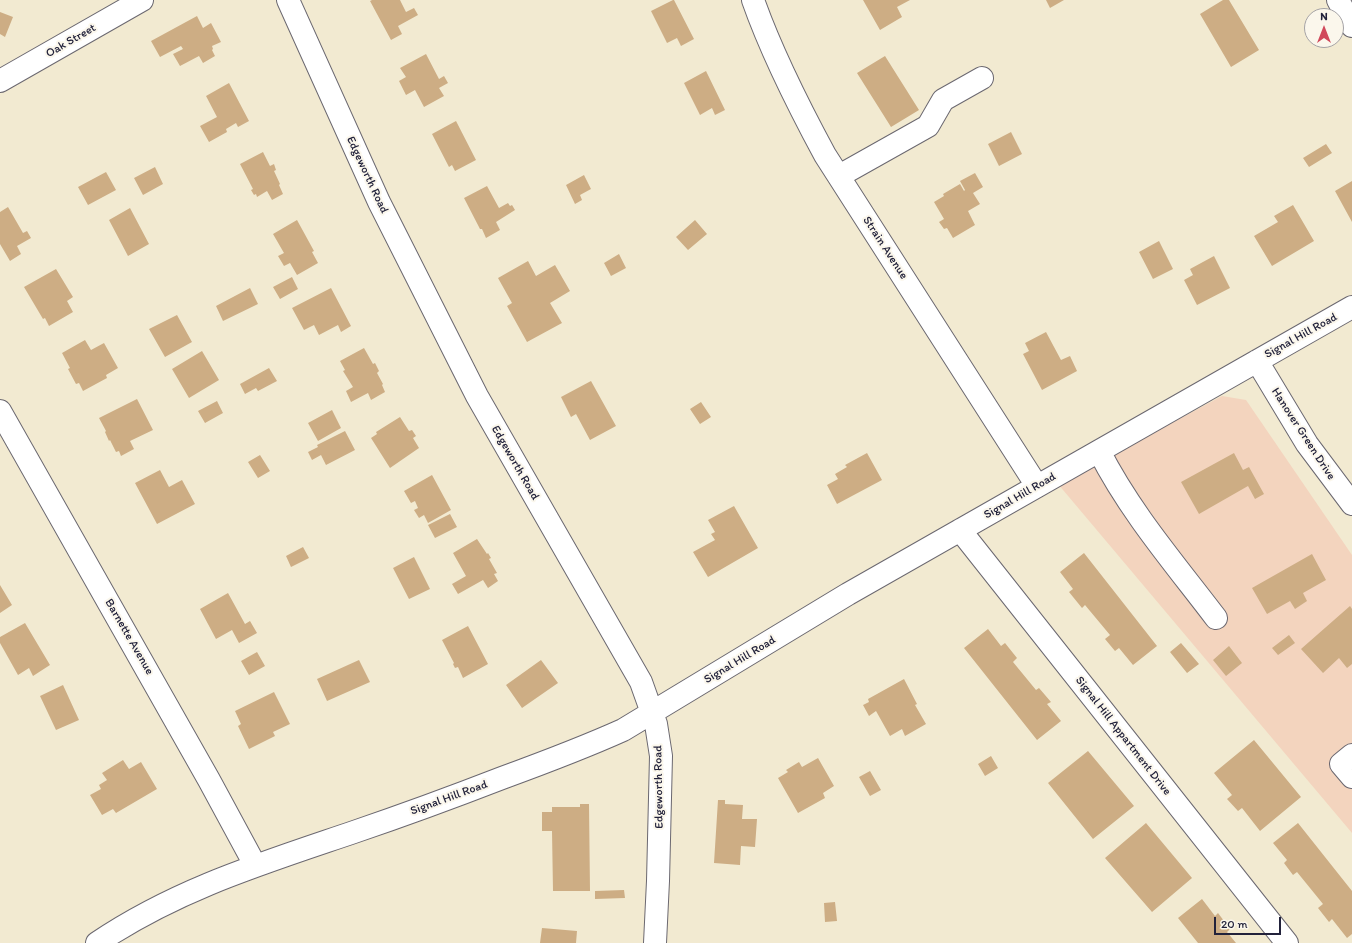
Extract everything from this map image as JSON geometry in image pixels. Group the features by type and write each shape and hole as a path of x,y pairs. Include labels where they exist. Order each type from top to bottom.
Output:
{"street":[{"name":"Oak Street","path":"0,81 142,0"},
{"name":"Edgeworth Road","path":"288,0 379,202 476,396 641,682 653,712 661,756 655,943"},
{"name":"Strain Avenue","path":"753,0 798,107 825,155 1037,486"},
{"path":"1338,0 1352,26"},
{"path":"839,176 928,126 943,100 982,78"},
{"name":"Signal Hill Road","path":"96,943 117,929 173,899 227,875 417,810 584,748 623,730 848,594 1352,308"},
{"name":"Hanover Green Drive","path":"1257,361 1307,444 1352,504"},
{"name":"Barnette Avenue","path":"0,411 210,780 255,865"},
{"path":"1099,451 1112,477 1131,506 1216,618"},
{"name":"Signal Hill Appartment Drive","path":"960,530 1287,943"},
{"path":"1352,755 1341,764 1352,777"}],"shaded area":[{"path":"1222,396 1246,400 1352,555 1352,833 1058,484"}],"building":[{"path":"400,0 406,12 414,8 418,15 398,26 402,34 391,40 370,1"},
{"path":"673,0 694,39 681,46 677,38 667,43 651,11"},
{"path":"863,0 910,0 897,7 902,17 880,30"},
{"path":"1046,0 1064,0 1050,8"},
{"path":"1223,0 1229,0 1259,50 1231,67 1200,14"},
{"path":"0,12 13,17 5,37 0,34"},
{"path":"197,16 203,28 211,23 221,42 212,46 215,56 203,63 199,56 180,66 173,54 183,49 181,46 160,57 151,41"},
{"path":"426,54 439,79 444,76 448,83 439,88 444,96 424,107 415,90 406,95 399,81 406,77 400,68"},
{"path":"885,56 919,110 891,127 857,73"},
{"path":"706,71 725,110 715,115 712,108 700,115 684,83"},
{"path":"229,83 249,121 238,127 236,123 226,129 227,132 209,142 200,126 217,117 206,96"},
{"path":"456,121 476,160 455,171 452,165 449,167 432,134"},
{"path":"1011,132 1022,154 999,166 988,144"},
{"path":"1326,144 1332,153 1309,167 1303,158"},
{"path":"263,152 270,166 274,164 276,170 274,171 283,194 272,200 267,191 257,197 256,194 254,195 251,190 253,189 240,164"},
{"path":"155,167 163,184 143,195 134,178"},
{"path":"106,172 116,190 88,205 78,187"},
{"path":"975,173 983,187 973,193 980,204 968,211 975,225 953,238 947,228 944,229 939,222 944,219 934,202 944,196 943,194 960,184 964,191 965,190 960,181"},
{"path":"584,175 591,189 580,195 582,200 575,204 566,185"},
{"path":"1352,181 1352,222 1335,191"},
{"path":"487,186 499,208 508,203 510,206 512,205 515,210 496,222 500,230 486,238 464,198"},
{"path":"1293,205 1314,241 1272,266 1254,236 1278,222 1274,216"},
{"path":"8,207 23,233 27,231 31,238 17,246 21,254 10,261 0,244 0,212"},
{"path":"130,208 149,244 128,256 109,220"},
{"path":"297,220 314,251 312,252 318,263 297,275 290,263 284,266 278,256 284,253 273,234"},
{"path":"695,220 707,234 688,250 676,237"},
{"path":"1159,241 1173,269 1153,279 1139,252"},
{"path":"619,254 626,268 611,276 604,263"},
{"path":"1214,256 1230,288 1197,305 1184,280 1193,275 1190,269"},
{"path":"528,261 536,276 555,265 570,291 550,303 562,323 527,342 507,306 512,303 498,278"},
{"path":"56,269 73,297 67,301 73,312 49,326 45,318 43,319 24,287"},
{"path":"292,277 298,289 280,299 273,287"},
{"path":"250,288 258,304 223,321 216,306"},
{"path":"331,288 351,326 341,332 338,325 319,335 314,325 304,330 292,308"},
{"path":"177,315 192,342 165,357 149,329"},
{"path":"1046,332 1061,360 1070,356 1077,371 1042,390 1023,354 1029,351 1025,343"},
{"path":"85,340 91,350 104,343 118,368 106,375 107,378 83,391 79,383 76,384 62,353"},
{"path":"364,348 373,364 375,363 379,371 377,373 383,384 382,385 385,392 371,400 368,393 351,402 346,391 353,387 343,371 345,370 340,361"},
{"path":"202,351 219,380 189,398 172,369"},
{"path":"269,368 277,381 258,391 256,388 245,394 240,384"},
{"path":"591,381 616,426 590,440 576,414 571,417 561,397"},
{"path":"137,399 153,430 130,441 134,449 121,456 119,451 116,452 110,440 109,441 105,432 106,431 99,418"},
{"path":"217,401 223,413 205,423 198,411"},
{"path":"701,402 711,417 700,424 690,409"},
{"path":"332,410 341,428 318,441 308,423"},
{"path":"400,417 409,431 412,430 416,436 413,438 419,448 390,468 371,438 377,434 376,432"},
{"path":"345,431 355,450 326,465 321,455 312,460 308,452 318,447 317,445"},
{"path":"867,453 882,480 837,504 827,485 838,479 835,474 847,467 845,465"},
{"path":"1234,453 1243,470 1249,467 1264,494 1255,499 1248,486 1199,514 1181,482"},
{"path":"260,455 270,471 258,478 248,462"},
{"path":"160,470 169,487 182,480 195,504 157,524 135,483"},
{"path":"432,475 451,510 428,523 424,515 419,518 414,510 418,508 415,501 411,503 404,491"},
{"path":"734,506 758,548 708,577 693,552 715,540 711,534 715,532 708,520"},
{"path":"450,514 457,527 435,538 428,525"},
{"path":"477,539 491,558 489,559 497,573 494,574 498,581 488,588 483,580 458,594 452,584 466,576 453,553"},
{"path":"303,547 309,558 291,567 286,556"},
{"path":"1084,553 1157,646 1133,665 1119,648 1115,651 1105,639 1110,635 1085,605 1082,608 1069,592 1073,589 1060,572"},
{"path":"1312,554 1326,580 1303,593 1307,601 1295,609 1290,601 1267,614 1252,588"},
{"path":"414,557 430,589 409,599 393,568"},
{"path":"0,585 12,605 0,613"},
{"path":"228,593 245,624 250,621 257,633 239,643 232,630 216,639 200,609"},
{"path":"1350,606 1352,609 1352,664 1347,668 1339,658 1323,673 1301,649"},
{"path":"25,623 50,665 33,676 29,668 18,675 0,643 0,637"},
{"path":"468,626 488,664 463,678 458,667 455,668 442,640"},
{"path":"988,629 1001,646 1005,643 1017,658 1013,662 1036,690 1039,688 1051,702 1047,704 1061,721 1037,740 964,648"},
{"path":"1289,635 1295,643 1278,655 1272,648"},
{"path":"1181,643 1199,664 1187,673 1170,652"},
{"path":"1229,646 1242,663 1226,676 1213,660"},
{"path":"257,652 265,666 249,675 241,661"},
{"path":"359,660 370,682 327,701 317,679"},
{"path":"541,660 558,683 522,708 506,685"},
{"path":"904,679 917,704 915,705 926,724 905,736 902,729 890,736 876,711 869,716 863,705 869,702 868,699"},
{"path":"63,685 79,720 56,730 40,696"},
{"path":"274,692 290,724 273,732 275,736 249,749 238,726 241,724 235,711"},
{"path":"1254,740 1301,797 1260,831 1242,808 1238,811 1227,799 1232,795 1214,773"},
{"path":"1088,751 1134,806 1093,839 1048,783"},
{"path":"991,756 998,768 985,776 978,764"},
{"path":"818,758 834,786 823,793 825,798 798,813 778,778 788,772 786,770 799,762 802,767"},
{"path":"123,760 129,769 141,762 157,789 116,813 113,809 102,815 90,795 101,789 99,785 107,780 102,773"},
{"path":"870,771 881,790 870,796 859,777"},
{"path":"718,800 725,800 725,804 743,805 742,819 757,819 755,847 741,846 740,865 714,863"},
{"path":"580,804 589,804 590,891 553,891 552,831 542,831 542,812 552,812 552,807 580,807"},
{"path":"1146,823 1192,878 1152,912 1105,858"},
{"path":"1298,823 1352,891 1352,934 1347,938 1332,919 1329,922 1318,908 1323,904 1297,872 1293,875 1284,863 1287,860 1273,843"},
{"path":"624,890 625,898 595,899 595,891"},
{"path":"1202,899 1215,916 1218,913 1230,929 1227,932 1236,943 1198,943 1178,918"},
{"path":"835,902 837,921 825,922 824,903"},
{"path":"542,928 577,931 576,943 540,943"}]}
